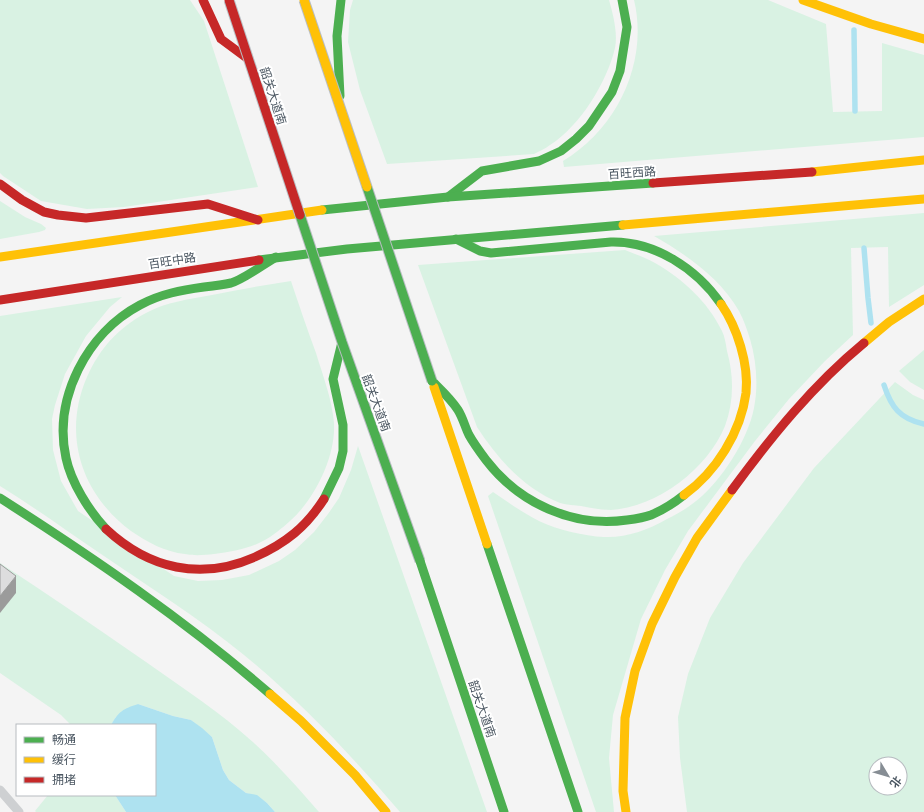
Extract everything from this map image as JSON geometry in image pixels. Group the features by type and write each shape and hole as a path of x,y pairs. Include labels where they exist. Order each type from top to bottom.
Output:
{"main road":[{"path":"203,0 222,39 248,59"},
{"name":"韶关大道南","path":"229,0 342,342 420,561 504,812"},
{"path":"304,0 578,812"},
{"path":"340,108 336,40 341,0"},
{"path":"448,197 482,171 539,161 561,151 576,139 588,126 612,92 620,72 627,27 622,0"},
{"path":"803,0 871,24 924,39"},
{"name":"百旺西路","path":"258,220 342,207 448,197 813,172 924,160"},
{"path":"0,184 22,200 44,212 58,215 86,218 208,204 258,220"},
{"path":"456,239 924,199"},
{"path":"0,257 258,220"},
{"path":"432,381 457,408 468,433 479,452 512,487 525,496 560,514 581,520 599,522 624,521 651,515 676,501 700,482 720,458 735,431 745,397 746,371 737,335 726,309 711,289 694,273 658,251 631,243 608,242 487,253 456,239"},
{"name":"百旺中路","path":"0,300 276,257 456,239"},
{"path":"276,257 233,282 164,295 144,303 124,315 108,328 93,345 72,386 64,416 64,444 66,460 85,501 95,517 123,543 149,558 163,564 199,571 222,568 265,554 286,541 302,529 318,510 339,469 343,454 344,437 342,418 333,380 342,342"},
{"path":"626,812 623,791 625,718 635,671 652,624 675,577 697,538 762,449 797,408 861,345 889,322 924,300"},
{"path":"0,498 115,574 230,659 301,721 355,775 386,812"}],"lane":[{"path":"0,790 19,812"}],"green space":[{"path":"0,0 190,0 204,21 258,187 124,207 87,209 41,201 3,176 0,173"},
{"path":"353,0 609,0 615,30 615,48 606,75 599,89 582,115 561,137 534,154 387,164 360,90 348,42 350,10"},
{"path":"634,0 768,0 826,24 833,112 882,111 882,43 924,55 924,137 564,167 563,161 582,147 599,131 613,112 624,92 632,70 637,47 637,23"},
{"path":"0,201 25,217 41,224 46,228 45,230 0,239"},
{"path":"924,213 924,285 889,307 888,247 851,248 853,335 825,361 789,399 755,441 688,531 665,570 641,619 613,715 609,758 614,812 596,812 488,496 493,492 533,518 563,530 604,537 629,535 652,527 686,509 720,477 736,453 743,440 753,414 756,387 754,354 744,321 731,299 702,268 679,251 654,236"},
{"path":"625,250 652,261 675,276 694,292 710,310 724,336 731,370 732,389 728,417 717,442 694,470 679,483 646,502 611,510 560,503 535,490 512,471 493,450 477,427 418,265"},
{"path":"291,281 324,379 334,423 334,436 328,463 322,476 308,501 299,512 274,534 257,544 233,551 192,555 163,549 150,543 131,531 114,516 100,499 89,481 81,462 77,441 76,420 80,398 92,367 104,348 118,332 136,319 154,309 187,300"},
{"path":"122,297 110,307 86,336 65,374 52,419 53,450 61,481 78,511 174,576 198,581 222,580 249,575 279,561 295,550 314,532 339,498 351,470 358,446 487,812 400,812 363,770 286,691 227,641 174,603 0,486 0,316"},
{"path":"924,350 924,390 910,382 899,371"},
{"path":"895,382 913,395 924,400 924,812 687,812 680,758 678,717 688,674 710,618 743,563 814,468"},
{"path":"0,563 146,662 228,721 271,759 319,812 275,812 267,803 257,796 246,793 229,780 223,770 212,737 191,720 173,716 138,704 116,717 112,724 70,724 61,715 0,673"},
{"path":"47,796 116,796 126,812 36,812 35,811"}],"water":[{"path":"138,704 173,716 191,720 212,737 223,770 229,780 246,793 257,795 275,812 126,812 116,796 156,796 156,724 112,724 122,711"}],"building":[{"path":"0,564 16,576 0,596"}],"waterway":[{"path":"854,30 855,111"},
{"path":"864,248 871,323"},
{"path":"884,385 893,406 898,411 909,419 924,424"}],"traffic: fast":[{"path":"340,96 337,36 341,0"},
{"path":"448,197 482,171 539,161 561,151 589,126 612,92 620,71 627,27 622,0"},
{"path":"322,210 448,197 653,183"},
{"path":"367,187 432,381"},
{"path":"300,215 342,342 420,561"},
{"path":"259,260 347,249 623,225"},
{"path":"456,239 480,251 491,253 611,242 643,246 659,252 687,269 700,279 721,304"},
{"path":"106,529 93,514 76,486 68,467 63,435 65,413 70,391 78,370 90,350 104,332 121,317 140,305 163,295 179,291 231,283 248,275 276,257"},
{"path":"324,499 339,468 343,451 343,425 333,379 342,342"},
{"path":"432,381 446,395 460,413 473,442 499,475 514,489 549,509 567,516 587,520 627,520 651,515 660,511 684,495"},
{"path":"0,498 139,591 206,641 270,694"},
{"path":"487,544 578,812"},
{"path":"420,561 504,812"}],"traffic: slow":[{"path":"304,0 367,187"},
{"path":"803,0 871,24 924,39"},
{"path":"812,172 924,160"},
{"path":"623,225 924,199"},
{"path":"0,257 322,210"},
{"path":"864,343 889,322 924,299"},
{"path":"684,495 696,486 725,450 739,422 746,393 746,370 741,346 727,313 721,304"},
{"path":"434,387 487,544"},
{"path":"626,812 623,791 625,718 635,671 652,624 675,577 697,538 732,490"},
{"path":"270,694 301,721 355,775 386,812"}],"traffic: jam":[{"path":"203,0 221,39 248,59"},
{"path":"229,0 300,215"},
{"path":"653,183 812,172"},
{"path":"0,184 22,200 44,212 58,215 86,218 208,204 258,220"},
{"path":"0,300 259,260"},
{"path":"732,490 777,431 810,394 827,376 864,343"},
{"path":"106,529 123,543 140,554 158,562 176,567 195,569 215,568 235,564 255,557 286,540 310,518 324,499"}]}
